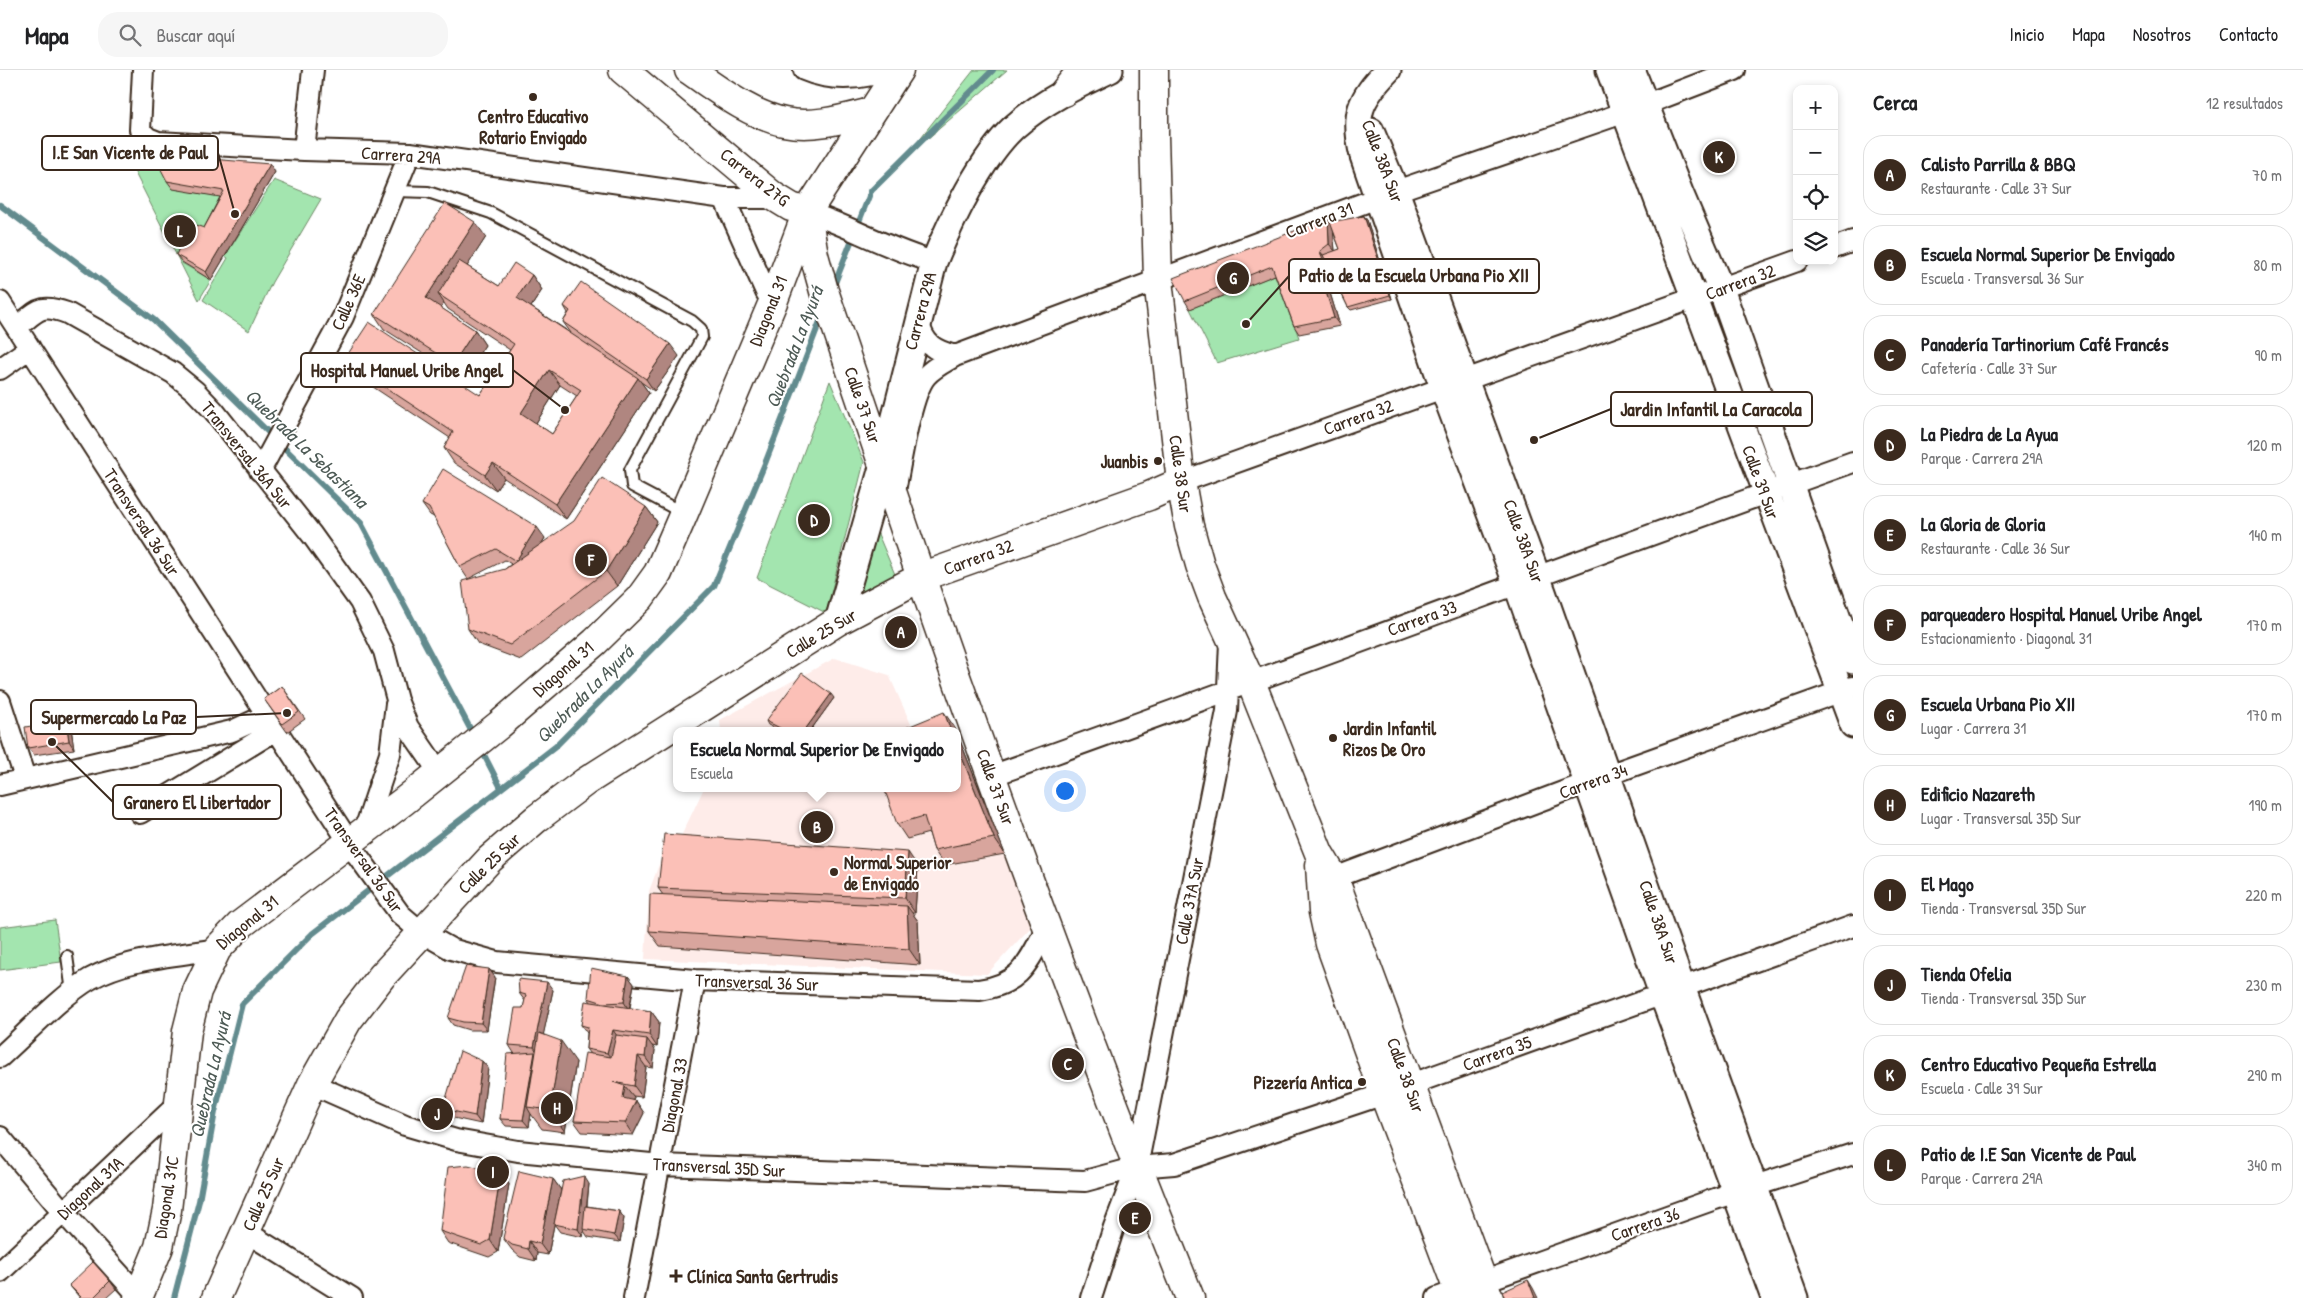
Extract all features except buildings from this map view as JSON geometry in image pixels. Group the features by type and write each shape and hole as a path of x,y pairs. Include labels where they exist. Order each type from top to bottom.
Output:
{"main road":[{"name":"Carrera 27G","path":"623,70 773,196 791,207 807,212"},
{"path":"689,70 718,90 756,112 783,122 807,124 834,122 871,112"},
{"name":"Diagonal 31","path":"217,950 240,925 468,750 595,642 640,598 658,573 684,513 773,302 807,212 899,70"},
{"path":"1064,92 1082,70"},
{"name":"Calle 38 Sur","path":"1154,70 1158,280 1181,482 1189,526 1200,565 1230,634 1240,687 1319,853 1334,878 1486,1289"},
{"path":"1154,136 1170,70"},
{"name":"Calle 37 Sur","path":"807,212 814,255 824,291 921,577 1047,927 1137,1167 1190,1298"},
{"name":"Carrera 32","path":"921,577 1148,496 1181,482"},
{"name":"Calle 25 Sur","path":"216,1298 312,1084 348,1020 382,976 490,858 536,818 585,782 838,621 921,577"},
{"name":"Calle 38 Sur","path":"1319,853 1323,912 1330,944 1384,1094 1452,1295"},
{"name":"Diagonal 31C","path":"139,1297 159,1246 167,1210 187,1031 197,991 217,950"}],"street":[{"name":"Carrera 29A","path":"143,70 140,130 148,138 158,142 304,150 410,153 724,198 768,198 773,196"},
{"path":"304,150 313,70"},
{"path":"804,70 834,78 865,77 894,70"},
{"name":"Carrera 29A","path":"838,621 883,464 918,322 924,259 945,236 973,184 994,152 1013,128 1064,92 1110,70"},
{"name":"Calle 38A Sur","path":"1388,70 1370,88 1361,103 1358,135 1387,194 1672,991 1746,1190 1795,1298"},
{"name":"Calle 39 Sur","path":"1609,70 1635,109 1721,289 1853,661"},
{"name":"Calle 39 Sur","path":"1632,70 1635,109 1693,299 1766,493 1847,689 1853,725"},
{"name":"Carrera 31","path":"894,496 916,395 926,376 935,367 955,356 1387,194 1635,109 1735,70"},
{"name":"Calle 36E","path":"260,471 343,317 410,153"},
{"path":"724,198 766,292 773,302"},
{"name":"Carrera 27G","path":"807,212 852,228 924,259"},
{"path":"1838,247 1853,241"},
{"name":"Carrera 32","path":"1181,482 1793,262"},
{"name":"Transversal 36 Sur","path":"0,302 271,722 357,837 372,875 400,914 421,932 451,949 497,962 695,980 980,990 996,988 1009,982 1021,972 1047,927"},
{"name":"Transversal 36A Sur","path":"17,327 44,308 67,313 173,373 214,411 312,535 360,602 384,651 396,700 408,727 442,770"},
{"path":"918,322 922,335 929,345 938,352 955,356"},
{"path":"0,369 30,348"},
{"name":"Carrera 33","path":"992,776 1240,687 1526,579 1853,462"},
{"name":"Calle 37A Sur","path":"1091,1298 1114,1227 1137,1167 1227,711 1240,687"},
{"name":"Carrera 34","path":"1334,878 1597,779 1847,689"},
{"name":"Transversal 36A Sur","path":"357,837 390,754 396,717 396,700"},
{"path":"0,701 25,778"},
{"path":"0,785 271,722"},
{"path":"140,813 245,749 271,722"},
{"path":"232,731 242,738 245,749"},
{"name":"Carrera 35","path":"1137,1167 1174,1164 1384,1094 1853,926"},
{"name":"Diagonal 31","path":"0,1057 72,992 90,979 115,968 165,957 217,950"},
{"name":"Diagonal 33","path":"634,1298 695,980"},
{"name":"Transversal 35D Sur","path":"312,1084 405,1126 456,1140 518,1151 660,1165 1085,1181 1137,1167"},
{"name":"Diagonal 31A","path":"0,1272 179,1104"},
{"name":"Diagonal 31C","path":"0,1137 64,1213 139,1297"},
{"name":"Carrera 36","path":"1452,1295 1486,1289 1746,1190 1853,1154"},
{"name":"Calle 38A Sur","path":"1746,1190 1774,1298"},
{"path":"246,1232 352,1298"}],"lane":[{"path":"395,191 428,192 491,213 692,321 701,329 702,337 630,470 632,486 684,513"},
{"path":"67,956 72,992"}],"shaded area":[{"path":"835,658 889,675 912,727 721,727 720,720"},
{"name":"Normal Superior de Envigado","path":"961,743 1033,925 987,974 645,959 649,891 664,851 675,849 702,792 961,792"}],"green space":[{"path":"974,70 1007,70 903,160"},
{"path":"159,162 229,199 182,263 211,280 199,300 133,169"},
{"path":"274,180 321,199 272,282 249,331 203,300 228,258 225,256"},
{"path":"1277,274 1299,338 1217,363 1190,309"},
{"path":"830,381 864,462 826,613 757,578"},
{"path":"870,515 899,584 845,605"},
{"path":"55,920 61,962 0,970 0,927"}],"waterway":[{"name":"Quebrada La Ayurá","path":"833,288 871,191 993,70"},
{"name":"Quebrada La Sebastiana","path":"0,205 154,320 361,523 474,736"},
{"name":"Quebrada La Ayurá","path":"174,1298 199,1201 215,1112 242,1004 312,934 555,747 714,586 766,461 822,316"},
{"name":"Quebrada La Sebastiana","path":"480,747 501,788"}],"place":[{"name":"Centro Educativo Rotario Envigado","path":"533,97"},
{"name":"Centro Educativo Pequeña Estrella","path":"1719,157"},
{"name":"I.E San Vicente de Paul","path":"235,214"},
{"name":"Patio de I.E San Vicente de Paul","path":"180,231"},
{"name":"Escuela Urbana Pio XII","path":"1233,278"},
{"name":"Patio de la Escuela Urbana Pio XII","path":"1246,324"},
{"name":"Hospital Manuel Uribe Angel","path":"565,410"},
{"name":"Jardin Infantil La Caracola","path":"1534,440"},
{"name":"Juanbis","path":"1158,461"},
{"name":"La Piedra de La Ayua","path":"814,520"},
{"name":"parqueadero Hospital Manuel Uribe Angel","path":"591,560"},
{"name":"Calisto Parrilla & BBQ","path":"901,632"},
{"name":"Supermercado La Paz","path":"287,713"},
{"name":"Jardin Infantil Rizos De Oro","path":"1333,738"},
{"name":"Granero El Libertador","path":"52,742"},
{"name":"Escuela Normal Superior De Envigado","path":"817,827"},
{"name":"Normal Superior de Envigado","path":"834,872"},
{"name":"Panadería Tartinorium Café Francés","path":"1068,1064"},
{"name":"Pizzería Antica","path":"1362,1082"},
{"name":"Edificio Nazareth","path":"557,1108"},
{"name":"Tienda Ofelia","path":"437,1114"},
{"name":"El Mago","path":"493,1172"},
{"name":"La Gloria de Gloria","path":"1135,1218"},
{"name":"Clínica Santa Gertrudis","path":"676,1276"}]}
